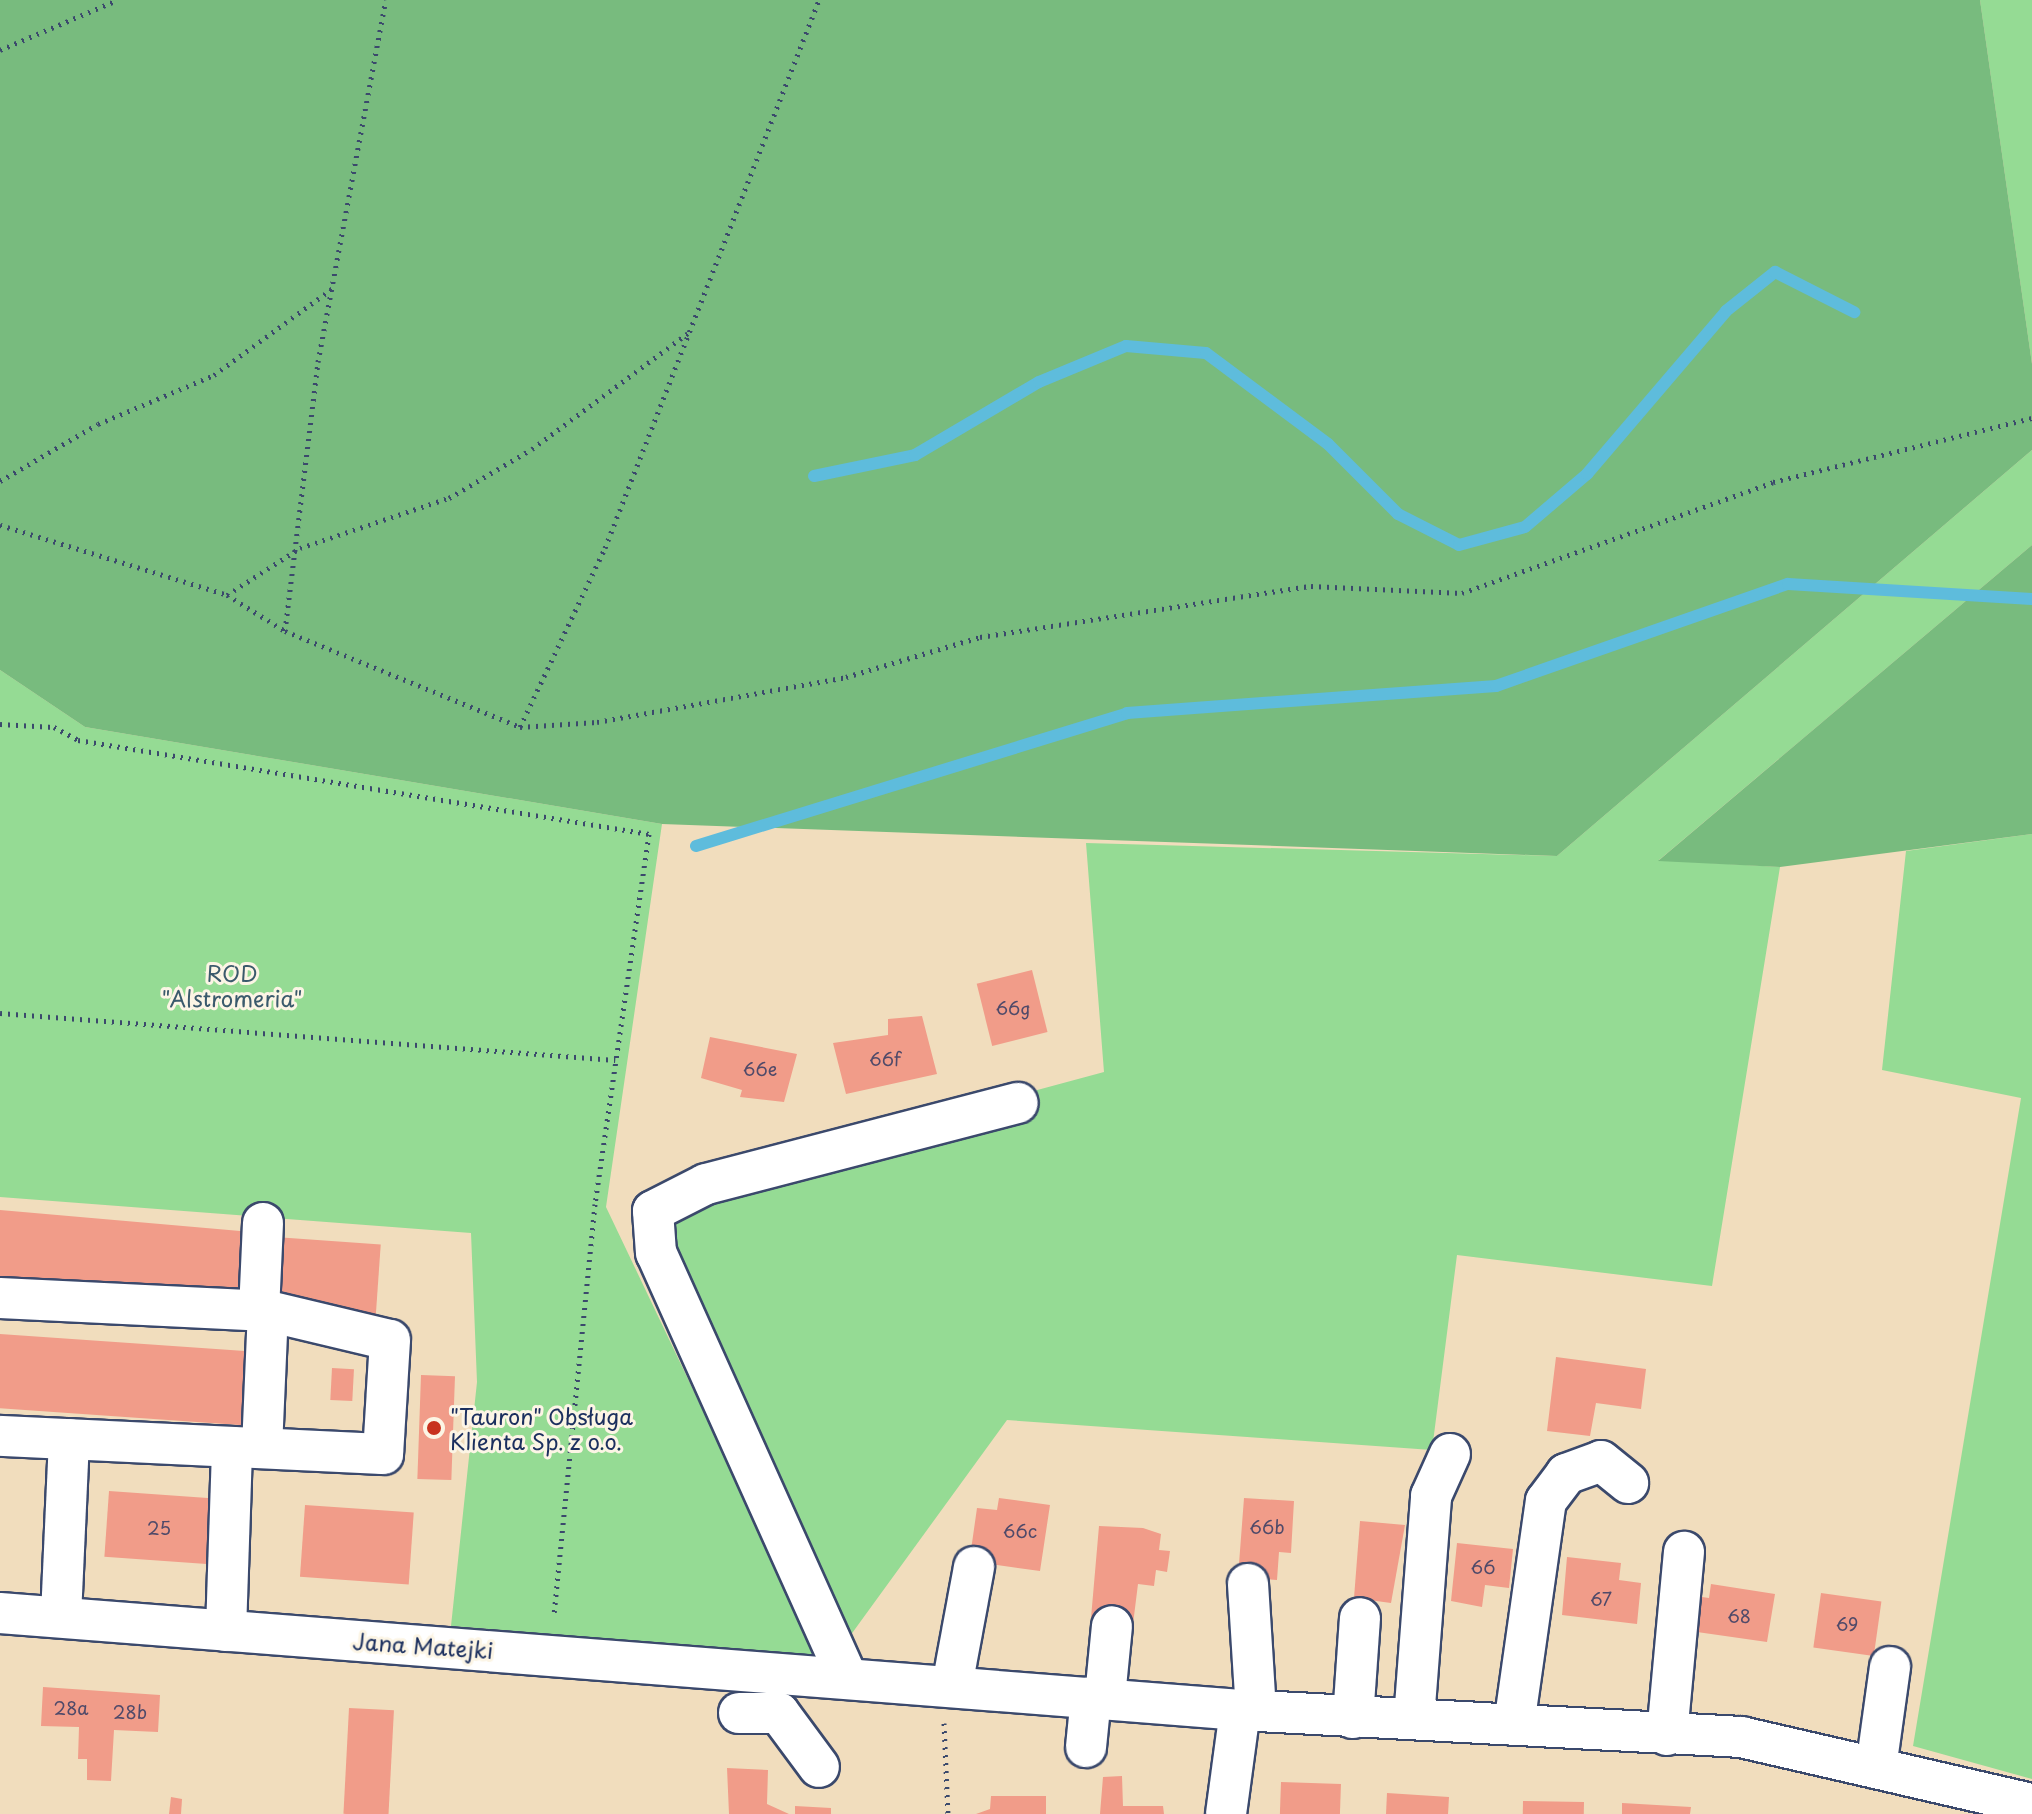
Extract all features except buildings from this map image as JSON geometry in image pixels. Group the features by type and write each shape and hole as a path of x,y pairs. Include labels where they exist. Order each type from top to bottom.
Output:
{"street":[{"path":"846,1675 656,1253 653,1211 706,1184 1018,1103"},
{"path":"226,1631 264,1311 263,1223"},
{"path":"0,1298 264,1311 390,1340 383,1454 0,1436"},
{"path":"61,1616 69,1439"},
{"path":"1414,1719 1431,1496 1450,1454"},
{"path":"1514,1725 1546,1501 1566,1474 1601,1461 1628,1483"},
{"path":"1667,1735 1684,1552"},
{"path":"946,1685 974,1567"},
{"path":"1226,1814 1248,1710 1248,1584"},
{"name":"Jana Matejki","path":"0,1613 846,1675 1353,1718 1741,1737 2032,1804"},
{"path":"1353,1718 1360,1618"},
{"path":"1086,1747 1112,1626"},
{"path":"1876,1768 1890,1667"},
{"path":"784,1671 779,1713 819,1767"},
{"path":"739,1713 779,1713"}],"path":[{"path":"0,50 117,0"},
{"path":"285,631 300,548 318,362 386,0"},
{"path":"520,727 605,548 819,0"},
{"path":"0,481 98,424 214,375 334,288"},
{"path":"227,595 300,548 449,498 532,449 688,333"},
{"path":"0,525 227,595 285,631 520,727 597,722 846,677 980,637 1311,586 1462,593 1773,482 2032,418"},
{"path":"0,724 54,727 78,740 649,834 615,1060 550,1654"},
{"path":"0,1013 615,1060"},
{"path":"946,1685 948,1814"}],"green space":[{"path":"0,0 1980,0 2032,364 2032,450 1557,856 662,824 85,727 0,670"},
{"path":"1980,0 2032,0 2032,364"},
{"path":"2032,450 2032,545 1659,860 1780,867 1712,1286 1457,1255 1432,1450 1007,1420 842,1647 634,1199 1104,1072 1086,843 1557,856"},
{"path":"2032,545 2032,834 1780,867 1658,861"},
{"name":"ROD \"Alstromeria\"","path":"0,670 85,727 662,824 606,1207 820,1656 451,1626 477,1382 471,1233 0,1197"},
{"path":"2032,834 2032,1779 1913,1746 2021,1098 1882,1070 1906,851"}],"waterway":[{"path":"814,476 915,455 1039,382 1126,346 1206,353 1328,444 1398,514 1459,545 1525,527 1587,474 1726,311 1775,272 1854,312"},
{"path":"696,846 1127,713 1496,686 1788,584 2032,599"}],"place":[{"name":"\"Tauron\" Obsługa Klienta Sp. z o.o.","path":"434,1428"}]}
